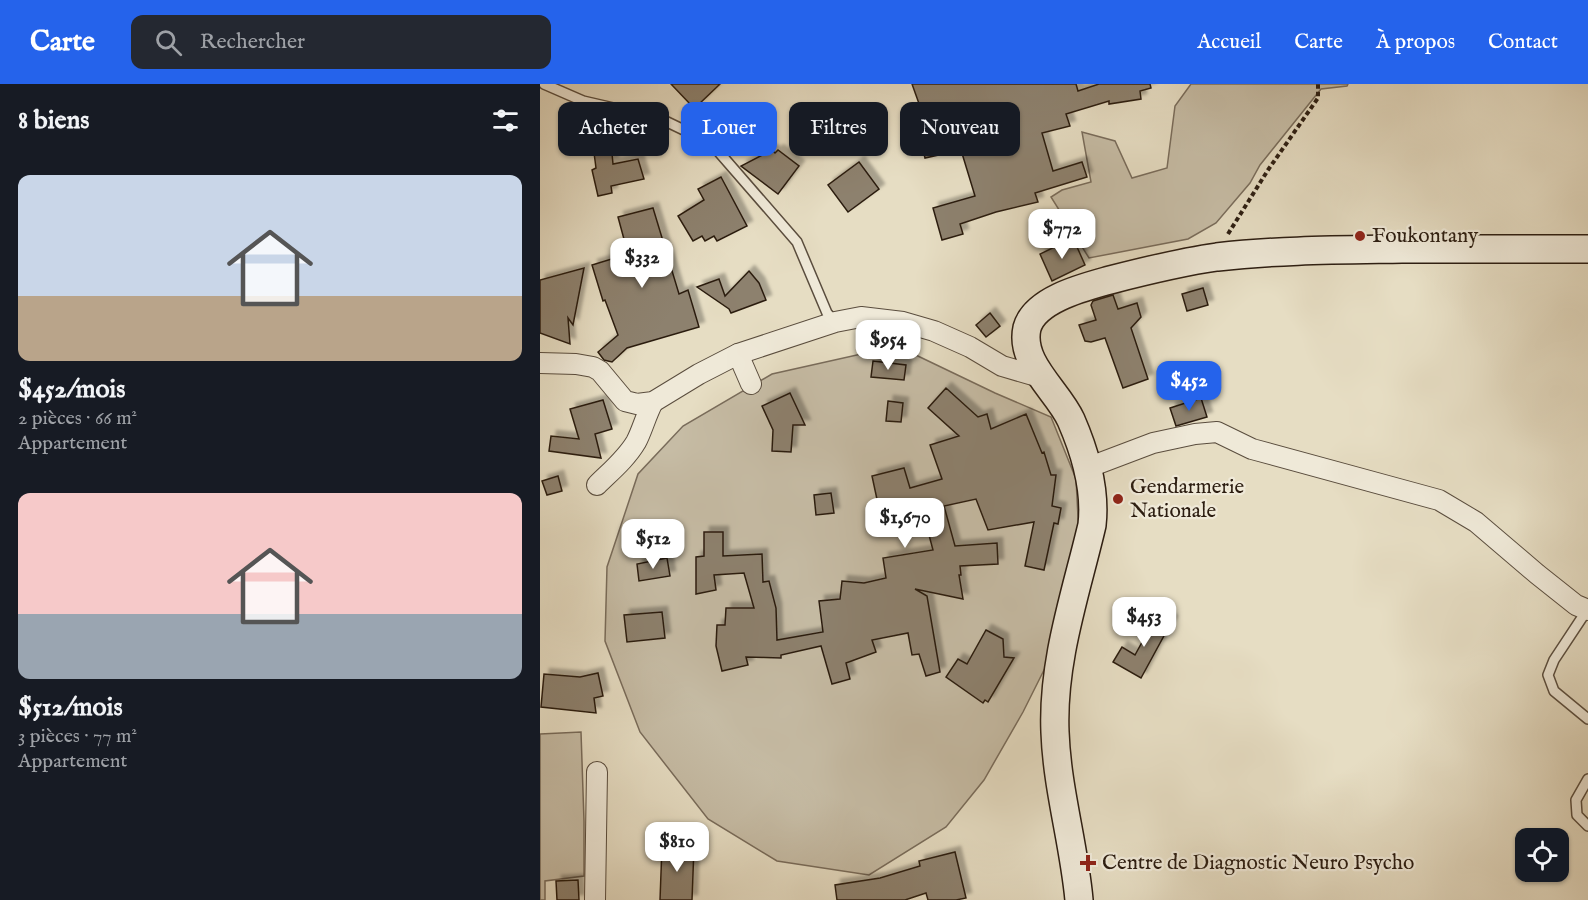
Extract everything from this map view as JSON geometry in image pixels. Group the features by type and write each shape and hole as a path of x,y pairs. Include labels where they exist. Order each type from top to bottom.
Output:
{"street":[{"path":"1079,900 1076,871 1058,777 1055,722 1059,657 1092,525 1094,504 1087,468 1071,420 1031,359 1026,339 1028,326 1035,315 1052,301 1081,288 1134,274 1214,258 1313,250 1588,249"},
{"path":"540,363 592,366 600,371 625,401 637,404 652,402 738,354 835,322 861,317 903,322 934,331 970,347 1002,366 1043,378"},
{"path":"738,354 751,384"},
{"path":"597,486 627,455 637,439 652,402"},
{"path":"1087,468 1153,443 1217,432 1252,449 1439,500 1476,522 1576,605 1587,610"},
{"path":"595,900 597,772"}],"lane":[{"path":"544,84 583,101 661,119 711,143 797,242 827,313 835,322"},
{"path":"1587,610 1554,660 1548,675 1554,691 1588,719"},
{"path":"1588,779 1576,800 1577,815 1588,826"}],"path":[{"path":"1214,258 1268,170 1318,98 1318,84"}],"shaded area":[{"path":"1191,84 1348,84 1321,89 1260,165 1250,183 1216,223 1188,239 1089,258 1051,197 1062,190 1091,182 1082,132 1115,141 1132,178 1167,168 1175,106"},
{"path":"897,346 1051,417 1076,479 1080,555 1058,642 1023,712 984,780 946,827 869,875 777,861 708,819 640,732 605,641 607,567 638,474 683,426 772,374"},
{"path":"581,732 584,876 545,881 545,900 540,900 540,734"}],"building":[{"path":"671,84 720,84 701,102 688,102"},
{"path":"912,84 1076,84 1078,91 1099,84 1150,84 1151,88 1140,91 1141,99 1109,104 1109,101 1066,114 1070,126 1042,133 1053,171 1082,162 1087,177 1035,193 1038,202 960,224 963,234 942,240 933,208 975,196 963,156 1020,156 1020,102 918,102"},
{"path":"778,150 799,166 778,194 741,166 760,156 777,156"},
{"path":"594,156 612,156 613,164 638,159 644,179 611,186 612,193 598,196 592,170 596,168"},
{"path":"859,162 879,189 848,212 828,185"},
{"path":"721,177 747,226 717,241 714,236 705,241 702,236 693,241 678,216 704,200 698,189"},
{"path":"653,208 679,294 688,290 699,327 627,348 612,362 604,360 598,352 618,335 605,300 603,301 592,265 628,254 618,217"},
{"path":"1073,238 1085,265 1052,281 1040,254"},
{"path":"584,268 573,325 568,318 570,344 540,333 540,280"},
{"path":"749,271 759,283 766,300 731,313 729,309 697,287 719,279 725,296"},
{"path":"1203,288 1208,305 1187,311 1182,294"},
{"path":"1113,295 1118,309 1137,303 1141,317 1131,328 1148,379 1123,388 1105,338 1091,342 1085,341 1079,325 1096,320 1091,305 1093,301"},
{"path":"990,313 1000,326 986,337 976,325"},
{"path":"873,361 906,365 904,380 871,377"},
{"path":"946,388 978,417 987,414 991,429 1026,414 1042,453 1044,452 1051,475 1056,475 1052,506 1061,508 1058,524 1054,523 1044,570 1025,566 1034,522 988,530 976,499 944,506 955,546 997,543 998,564 960,566 961,575 959,575 963,599 915,589 927,596 940,672 926,676 919,654 912,655 908,633 872,640 876,652 846,663 850,679 832,684 821,646 781,655 781,658 746,657 748,665 722,671 716,646 717,625 725,625 726,608 754,608 744,573 714,575 716,590 696,594 696,557 704,556 704,532 723,532 723,556 762,554 763,582 769,581 776,608 777,640 823,632 819,601 840,599 842,581 864,583 886,578 883,558 933,550 922,509 881,518 872,476 904,468 910,488 942,479 930,445 959,436 928,408"},
{"path":"790,393 805,425 793,425 791,452 772,451 773,430 762,406"},
{"path":"1201,398 1207,417 1176,426 1170,408"},
{"path":"603,400 612,429 595,434 601,458 549,451 551,436 579,439 570,409"},
{"path":"888,401 903,403 901,422 886,421"},
{"path":"558,476 562,491 547,495 542,481"},
{"path":"831,493 834,513 816,515 814,495"},
{"path":"667,558 670,576 639,581 637,564"},
{"path":"662,612 665,638 627,642 624,615"},
{"path":"1158,613 1172,621 1141,678 1113,662 1122,647 1135,655"},
{"path":"986,630 1003,639 1004,657 1014,658 988,702 985,700 983,703 946,677 958,659 967,664"},
{"path":"598,673 603,696 594,698 596,713 541,707 544,674 580,677"},
{"path":"662,846 694,847 692,900 660,900"},
{"path":"955,852 966,898 928,900 926,893 905,900 837,900 835,885 880,878 920,866 919,861"},
{"path":"578,880 579,900 557,900 556,881"}],"place":[{"name":"Foukontany","path":"1360,236"},
{"name":"Gendarmerie Nationale","path":"1118,499"},
{"name":"Centre de Diagnostic Neuro Psycho","path":"1088,863"}]}
